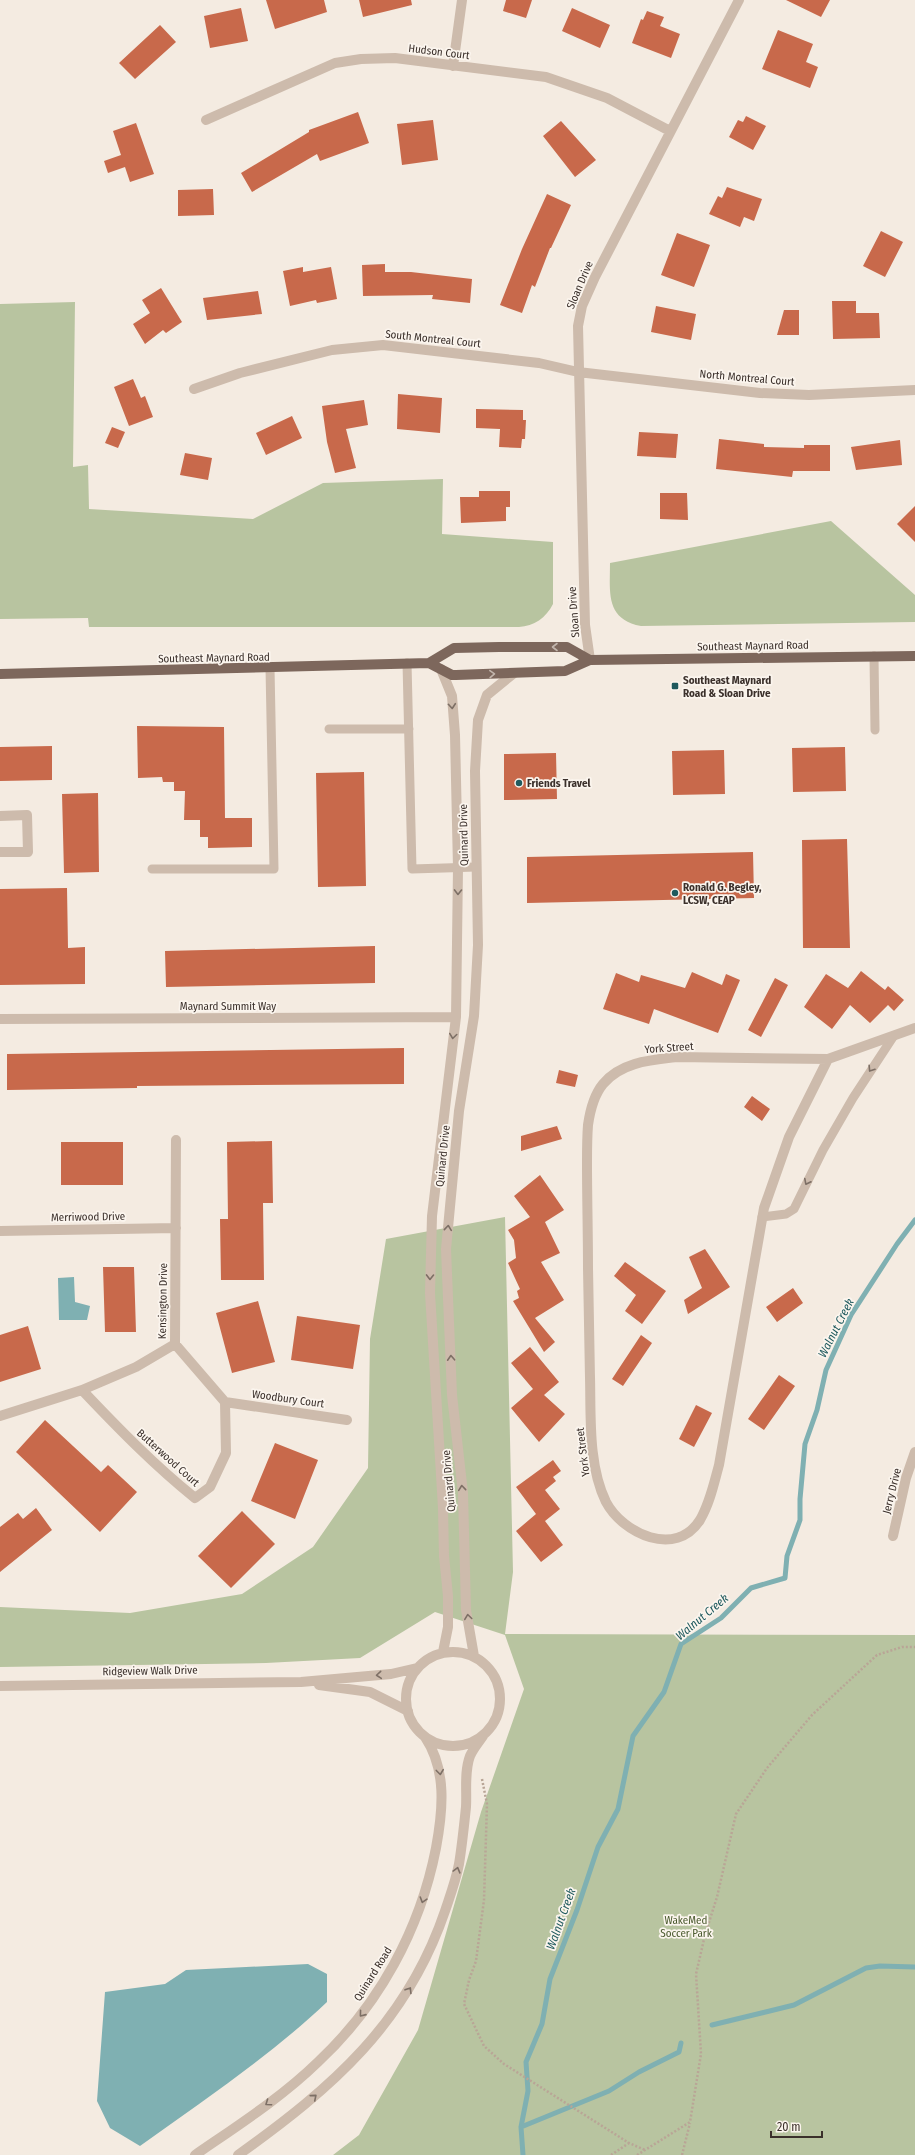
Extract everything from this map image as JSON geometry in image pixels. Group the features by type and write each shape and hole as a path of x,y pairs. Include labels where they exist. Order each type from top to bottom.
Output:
{"main road":[{"name":"Southeast Maynard Road","path":"428,663 454,648 499,647 567,647 590,660"},
{"name":"Southeast Maynard Road","path":"0,674 428,663 452,675 565,671 590,660 915,656"}],"street":[{"path":"453,66 462,0"},
{"name":"Sloan Drive","path":"590,660 585,625 578,372 578,326 582,306 670,131 739,0"},
{"name":"Hudson Court","path":"206,120 335,63 361,59 395,58 546,77 607,98 670,131"},
{"name":"South Montreal Court","path":"194,389 240,373 332,350 383,345 539,363 578,372"},
{"name":"North Montreal Court","path":"578,372 760,394 809,395 915,390"},
{"name":"Quinard Drive","path":"441,669 452,696 455,735 458,868 456,1017 432,1216 430,1285 443,1508 444,1556 448,1596 448,1627 443,1652"},
{"name":"Quinard Drive","path":"474,1656 466,1610 463,1493 452,1395 446,1249 460,1110 474,1016 478,945 475,771 478,720 487,695 514,673"},
{"path":"0,816 27,815 28,852 0,852"},
{"name":"Maynard Summit Way","path":"0,1019 456,1017"},
{"name":"York Street","path":"828,1059 789,1137 764,1208 719,1465 709,1500 700,1520 690,1531 680,1537 651,1538 639,1534 625,1526 606,1501 598,1480 594,1458 591,1409 587,1188 588,1126 593,1102 603,1084 616,1072 645,1060 677,1058 828,1059 915,1028"},
{"name":"Kensington Drive","path":"0,1416 82,1390 136,1367 175,1344 176,1140"},
{"name":"Merriwood Drive","path":"0,1231 176,1228"},
{"path":"175,1344 225,1402"},
{"name":"Butterwood Court","path":"82,1390 123,1433 175,1483 195,1498 210,1487 226,1453 225,1402"},
{"name":"Woodbury Court","path":"225,1402 347,1420"},
{"name":"Jerry Drive","path":"893,1536 906,1478 915,1452"},
{"path":"238,2155 285,2121 331,2082 373,2040 398,2008 417,1977 431,1948 457,1871 466,1808 466,1775 470,1757 483,1736 494,1724 500,1709 500,1693 496,1678 487,1665 474,1656 458,1651 443,1652 429,1658 417,1668 410,1681 407,1692 408,1711 414,1725 425,1737 438,1744 454,1746 469,1744 483,1736"},
{"name":"Ridgeview Walk Drive","path":"0,1686 301,1682 392,1674 417,1668"},
{"name":"Ridgeview Walk Drive","path":"301,1682 370,1692 408,1711"},
{"name":"Quinard Road","path":"195,2155 274,2099 319,2062 364,2012 398,1960 422,1904 431,1871 438,1835 441,1799 440,1773 434,1750 425,1737"}],"lane":[{"path":"874,656 876,730"},
{"path":"407,663 410,729 412,869 476,867"},
{"path":"152,869 274,868 270,668"},
{"path":"329,729 410,729"},
{"path":"762,1217 786,1214 794,1209 823,1150 853,1098 892,1037"}],"path":[{"path":"682,2155 690,2122 701,2054 696,1974 705,1935 717,1897 736,1814 767,1768 812,1715 877,1655 902,1647 915,1647"},
{"path":"482,1779 487,1804 484,1900 476,1961 469,1980 464,2004 484,2046 504,2064 629,2143 646,2150"},
{"path":"637,2155 690,2122"},
{"path":"611,2155 629,2143"}],"green space":[{"path":"75,302 73,467 88,465 89,509 253,519 323,483 443,479 442,534 553,542 553,604 550,609 535,623 519,627 89,627 88,618 0,619 0,304"},
{"path":"831,521 915,595 915,622 641,626 629,622 615,611 610,594 610,563"},
{"name":"WakeMed Soccer Park","path":"505,1217 513,1572 505,1634 915,1635 915,2155 333,2155 359,2135 418,2030 481,1812 524,1689 505,1635 435,1612 360,1658 266,1663 0,1667 0,1607 130,1613 242,1594 313,1547 368,1468 370,1339 386,1239"}],"water":[{"path":"74,1277 75,1302 90,1306 87,1320 59,1320 58,1278"},
{"path":"308,1964 327,1974 327,2002 283,2041 236,2077 140,2146 110,2128 97,2101 105,1992 165,1984 186,1970"}],"building":[{"path":"266,0 324,0 327,12 275,29"},
{"path":"359,0 411,0 412,5 363,17"},
{"path":"506,0 532,0 526,18 503,11"},
{"path":"786,0 830,0 821,17"},
{"path":"241,8 248,41 210,48 204,16"},
{"path":"572,8 610,25 600,48 562,31"},
{"path":"647,11 664,17 660,26 680,34 671,58 632,43 641,19 643,20"},
{"path":"160,25 176,42 135,79 119,63"},
{"path":"778,30 813,44 806,62 818,67 810,88 762,69"},
{"path":"358,112 369,143 320,161 317,154 252,192 241,173 309,132 309,130"},
{"path":"746,116 766,126 753,150 729,137 738,120 743,122"},
{"path":"433,120 438,160 402,165 397,124"},
{"path":"561,121 596,160 575,177 543,136"},
{"path":"136,123 154,174 130,182 125,167 108,173 104,161 121,155 113,131"},
{"path":"727,187 762,199 754,221 744,217 740,227 709,214 718,196 722,198"},
{"path":"213,189 214,215 178,216 178,190"},
{"path":"547,194 571,205 550,248 535,287 532,285 522,313 500,305 522,249"},
{"path":"881,231 903,242 885,277 863,266"},
{"path":"677,233 710,245 694,287 661,275"},
{"path":"385,264 385,272 411,272 472,279 470,303 432,299 433,295 363,296 362,265"},
{"path":"303,267 303,272 331,267 337,299 317,303 316,300 290,306 283,271"},
{"path":"161,288 182,322 166,333 163,330 145,344 133,324 150,313 142,300"},
{"path":"258,291 262,314 207,320 203,298"},
{"path":"832,301 856,301 856,313 879,313 880,338 833,339"},
{"path":"656,306 696,314 691,340 651,332"},
{"path":"784,310 799,310 799,335 777,335"},
{"path":"133,379 141,398 145,396 153,417 129,426 114,387"},
{"path":"398,394 442,398 440,433 397,429"},
{"path":"364,400 368,425 346,429 356,468 335,473 327,442 322,406"},
{"path":"476,409 523,410 523,420 526,420 525,439 522,439 521,448 499,447 500,429 476,428"},
{"path":"292,416 302,438 266,455 256,433"},
{"path":"112,427 125,432 118,448 105,443"},
{"path":"639,432 678,434 676,458 637,456"},
{"path":"719,439 764,444 764,447 804,448 804,445 830,445 830,471 793,471 792,477 716,469"},
{"path":"900,440 902,465 856,470 851,447"},
{"path":"185,453 212,458 208,480 180,475"},
{"path":"479,491 510,491 510,507 506,507 506,521 461,523 460,497 479,497"},
{"path":"660,493 687,493 688,520 660,519"},
{"path":"915,506 915,542 897,524"},
{"path":"137,726 224,727 225,818 252,818 252,847 208,848 208,837 200,837 200,820 184,820 185,791 174,791 174,782 163,782 162,777 138,778"},
{"path":"52,746 52,780 0,781 0,747"},
{"path":"845,747 846,791 793,792 792,748"},
{"path":"724,750 725,794 673,795 672,751"},
{"path":"556,753 557,799 504,800 504,754"},
{"path":"364,772 366,886 318,887 316,773"},
{"path":"98,793 99,872 64,873 62,794"},
{"path":"847,839 850,948 803,948 802,840"},
{"path":"753,852 754,898 527,903 527,857"},
{"path":"67,888 68,948 85,947 85,984 0,985 0,889"},
{"path":"375,946 375,983 166,987 165,951"},
{"path":"861,971 885,990 888,986 904,1000 894,1011 888,1005 870,1023 850,1005 832,1029 804,1007 826,974 848,988"},
{"path":"692,972 722,985 726,974 740,980 718,1033 654,1009 649,1024 603,1009 616,973 639,982 641,975 685,988"},
{"path":"775,978 788,985 761,1037 748,1030"},
{"path":"404,1048 404,1084 137,1086 137,1088 7,1090 7,1054"},
{"path":"559,1070 578,1075 575,1087 556,1083"},
{"path":"752,1096 770,1109 762,1121 744,1107"},
{"path":"557,1126 562,1139 521,1151 521,1136"},
{"path":"272,1141 273,1203 263,1203 264,1280 221,1280 220,1219 228,1219 227,1142"},
{"path":"61,1142 123,1142 123,1185 61,1185"},
{"path":"540,1175 564,1210 545,1222 560,1253 541,1262 564,1300 535,1318 555,1342 544,1352 513,1301 519,1298 517,1291 520,1289 508,1263 516,1258 514,1240 508,1230 530,1217 514,1196"},
{"path":"705,1249 730,1287 688,1314 684,1300 702,1288 689,1257"},
{"path":"625,1262 666,1291 642,1324 625,1311 636,1295 614,1276"},
{"path":"103,1267 134,1267 136,1332 105,1332"},
{"path":"793,1288 803,1303 777,1322 766,1307"},
{"path":"258,1301 275,1362 232,1373 216,1313"},
{"path":"297,1316 360,1325 353,1369 291,1360"},
{"path":"28,1326 41,1369 0,1382 0,1335"},
{"path":"641,1335 652,1343 623,1386 612,1379"},
{"path":"530,1347 559,1382 544,1395 565,1414 539,1442 511,1408 533,1389 511,1363"},
{"path":"779,1375 795,1386 764,1430 748,1419"},
{"path":"696,1405 712,1413 694,1447 679,1439"},
{"path":"45,1420 101,1472 108,1465 137,1492 100,1532 16,1452"},
{"path":"275,1443 318,1460 295,1519 251,1501"},
{"path":"553,1460 561,1471 553,1477 556,1481 545,1490 560,1509 545,1521 563,1545 541,1562 516,1531 536,1514 516,1487"},
{"path":"36,1508 52,1530 0,1572 0,1527 18,1513 23,1519"},
{"path":"242,1511 275,1544 231,1588 198,1556"}],"waterway":[{"name":"Walnut Creek","path":"523,2155 521,2127 528,2091 526,2062 542,2024 550,1979 577,1910 598,1847 618,1809 633,1736 664,1692 681,1644 721,1618 751,1588 785,1578 787,1556 800,1520 800,1499 805,1444 817,1410 826,1370 851,1315 897,1244 915,1220"},
{"path":"712,2025 794,2005 866,1968 880,1966 915,1967"},
{"path":"521,2127 609,2091 639,2072 679,2052 681,2043"}],"place":[{"name":"Southeast Maynard Road & Sloan Drive","path":"675,686"},
{"name":"Friends Travel","path":"519,783"},
{"name":"Ronald G. Begley, LCSW, CEAP","path":"675,893"}]}
